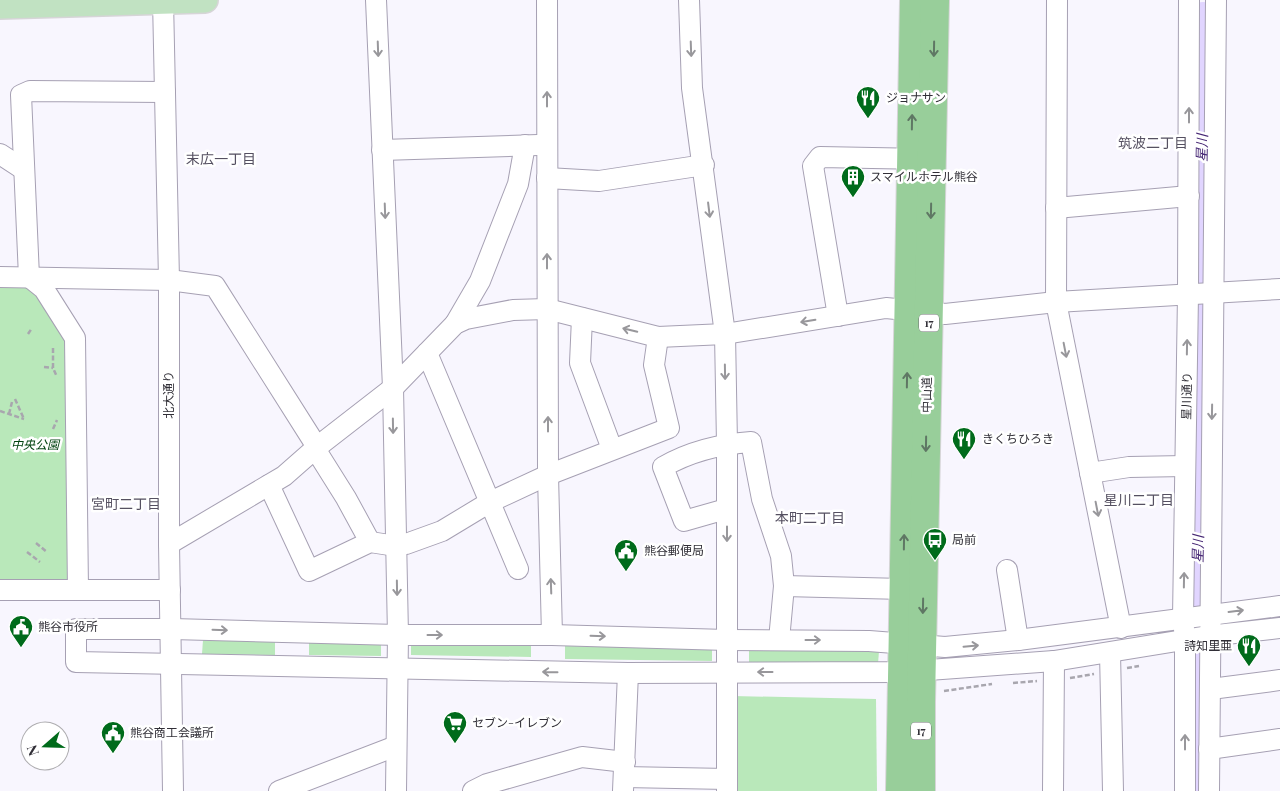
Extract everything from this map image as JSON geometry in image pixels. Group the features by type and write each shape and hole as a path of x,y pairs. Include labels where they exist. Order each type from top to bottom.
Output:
{"highway":[{"name":"中山道","path":"900,791 912,658 919,312 921,159 914,0"},
{"name":"中山道","path":"921,159 935,0"},
{"name":"中山道","path":"919,312 903,589 912,658 921,791"}],"main road":[{"path":"8,5 60,2 205,0"}],"street":[{"name":"北大通り","path":"163,0 169,280 169,544 172,629 173,791"},
{"path":"376,0 392,388 396,546 398,635 396,791"},
{"path":"547,0 548,475 552,635"},
{"path":"473,791 487,784 582,757 624,777 728,785 725,334 704,165 692,88 689,0"},
{"path":"1057,0 1056,302 1120,628"},
{"name":"星川通り","path":"1185,791 1185,640 1183,618 1189,196 1189,0"},
{"name":"星川通り","path":"1209,791 1211,689 1209,615 1216,0"},
{"path":"78,590 75,338 44,289 29,277 23,169 22,95 30,91 165,92"},
{"path":"382,150 547,144"},
{"path":"169,544 284,476 317,447 392,388 455,324 480,281 518,184 525,145"},
{"path":"0,154 23,169"},
{"path":"838,316 813,166 820,157 921,159"},
{"path":"547,178 599,182 704,165"},
{"path":"1056,208 1189,196"},
{"path":"0,277 169,280 215,286 317,447 319,455 346,498 370,542"},
{"path":"455,324 466,319 513,310 547,309 658,337 725,334 886,308 945,314 1056,302 1280,290"},
{"path":"582,318 580,363 612,449"},
{"path":"658,337 654,365 669,428 674,461"},
{"path":"427,352 518,569"},
{"path":"269,485 309,571 370,542 396,546 442,531 490,502 548,475 669,428"},
{"path":"726,509 684,520 663,467 674,461 727,444 751,442 762,499 781,556 784,586 779,640"},
{"path":"1090,473 1129,467 1185,466"},
{"path":"1008,570 1018,640"},
{"path":"784,586 903,589"},
{"path":"0,590 170,590"},
{"path":"1280,606 960,647 912,658 869,641 76,629 76,662 628,673 727,672 912,658 1054,661 1210,636 1280,628"},
{"path":"1110,653 1113,791"},
{"path":"1053,791 1054,661"},
{"path":"624,777 628,673"},
{"path":"1211,689 1280,680"},
{"path":"1210,749 1280,739"},
{"path":"279,791 396,746"}],"path":[{"path":"28,334 32,328"},
{"path":"54,348 53,368 57,376 57,385"},
{"path":"44,367 53,368"},
{"path":"0,411 24,419 15,399"},
{"path":"9,414 12,402"},
{"path":"53,429 58,422 57,413"},
{"path":"36,543 48,552"},
{"path":"27,552 40,562"}],"green space":[{"name":"中央公園","path":"0,283 27,284 66,334 71,578 61,584 0,583"},
{"path":"203,640 275,641 275,655 202,654"},
{"path":"309,642 381,643 381,656 309,655"},
{"path":"411,644 531,646 531,657 411,655"},
{"path":"565,646 712,648 712,661 565,659"},
{"path":"749,649 879,651 878,664 749,662"},
{"path":"733,696 876,699 877,791 733,791"}],"waterway":[{"name":"星川","path":"1201,280 1203,15"},
{"name":"星川","path":"1196,791 1201,307"}],"place":[{"name":"ジョナサン","path":"868,119"},
{"name":"スマイルホテル熊谷","path":"853,198"},
{"name":"きくちひろき","path":"964,460"},
{"name":"局前","path":"935,561"},
{"name":"熊谷郵便局","path":"626,572"},
{"name":"熊谷市役所","path":"21,648"},
{"name":"詩知里亜","path":"1249,667"},
{"name":"セブン-イレブン","path":"455,744"},
{"name":"熊谷商工会議所","path":"113,754"}],"district":[{"name":"筑波二丁目","path":"1153,143"},
{"name":"末広一丁目","path":"221,159"},
{"name":"星川二丁目","path":"1139,500"},
{"name":"宮町二丁目","path":"126,504"},
{"name":"本町二丁目","path":"810,518"}]}
